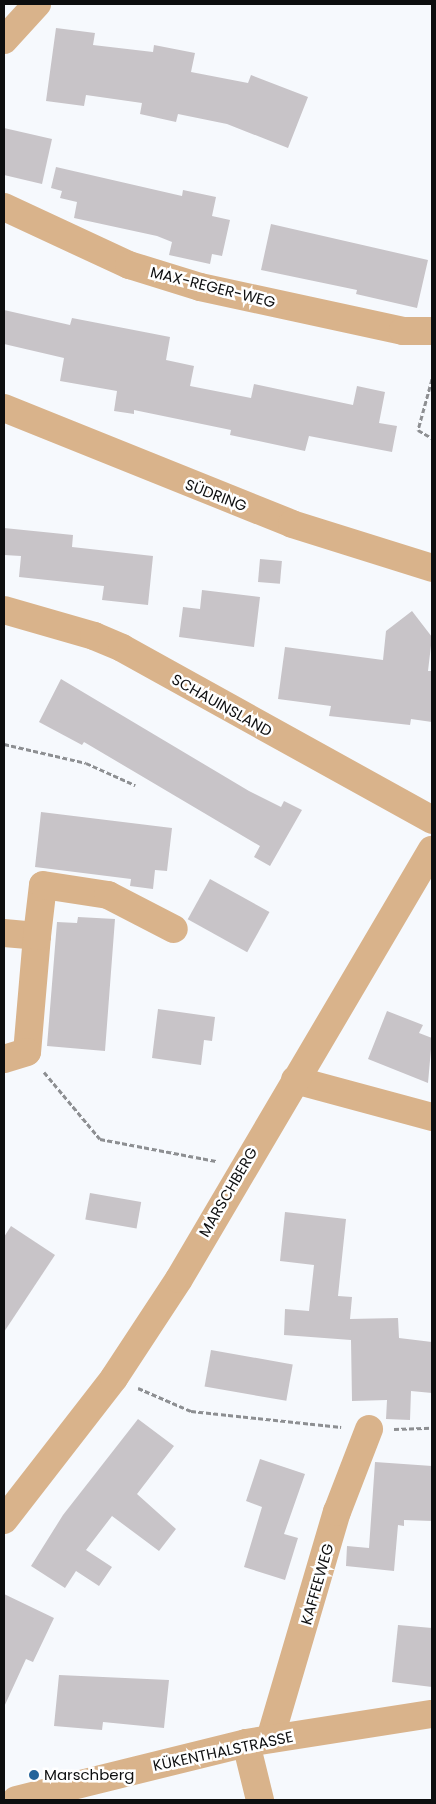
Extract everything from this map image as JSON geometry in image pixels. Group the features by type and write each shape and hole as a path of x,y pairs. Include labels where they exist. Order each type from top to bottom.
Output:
{"street":[{"path":"4,40 37,4"},
{"name":"MAX-REGER-WEG","path":"4,207 129,265 200,287 402,331 432,331"},
{"name":"SÜDRING","path":"4,408 292,524 432,568"},
{"name":"SCHAUINSLAND","path":"4,610 94,636 122,648 432,820"},
{"name":"MARSCHBERG","path":"4,1520 114,1378 179,1279 432,850"},
{"path":"16,1055 37,936 43,885 108,895 174,930"},
{"path":"4,933 37,936"},
{"path":"295,1080 432,1117"},
{"name":"KAFFEEWEG","path":"258,1741 337,1512 368,1429"},
{"name":"KÜKENTHALSTRASSE","path":"16,1800 258,1741 432,1714"},
{"path":"258,1741 260,1800"}],"path":[{"path":"432,379 418,430 432,438"},
{"path":"4,744 86,762 135,785"},
{"path":"16,1055 100,1139 192,1156"},
{"path":"114,1378 190,1410 368,1429 432,1428"}],"building":[{"path":"56,28 95,33 93,45 153,52 154,45 195,53 191,72 248,83 251,75 308,97 288,148 227,124 178,114 176,122 140,114 142,103 86,95 84,106 46,101"},
{"path":"4,128 52,139 42,184 4,175"},
{"path":"56,167 182,196 183,190 216,197 212,216 230,220 222,256 212,254 210,264 169,255 172,242 157,236 74,218 77,202 60,198 62,191 51,188"},
{"path":"271,224 428,260 417,308 356,294 357,290 261,270"},
{"path":"4,310 70,325 72,318 170,337 166,360 194,366 190,386 251,398 254,384 353,405 357,386 385,392 379,423 397,426 392,452 309,436 305,451 230,435 231,430 134,410 134,414 114,411 117,391 60,381 64,358 4,344"},
{"path":"4,528 73,535 72,547 153,556 148,605 102,600 104,586 19,577 21,556 4,555"},
{"path":"260,559 282,561 280,584 258,582"},
{"path":"202,590 260,597 254,647 179,637 183,607 200,609"},
{"path":"412,611 432,637 428,671 432,671 432,722 411,719 410,725 329,716 331,706 278,699 285,647 383,660 386,631"},
{"path":"61,679 249,791 281,807 284,801 302,810 270,866 254,857 260,846 84,742 82,745 39,722"},
{"path":"41,812 172,828 167,871 155,870 153,889 130,886 131,879 35,867"},
{"path":"210,879 269,912 247,952 188,919"},
{"path":"78,917 115,919 105,1051 47,1046 57,922 77,923"},
{"path":"158,1009 215,1017 212,1041 204,1040 201,1065 152,1058"},
{"path":"387,1011 423,1025 419,1033 432,1038 428,1083 368,1059"},
{"path":"90,1193 141,1202 137,1229 85,1220"},
{"path":"285,1212 346,1219 338,1296 352,1297 350,1319 398,1318 399,1338 432,1342 432,1393 411,1391 410,1420 386,1419 387,1400 352,1401 351,1340 284,1335 285,1309 309,1311 314,1265 280,1261"},
{"path":"11,1226 55,1255 4,1332 4,1237"},
{"path":"211,1350 293,1364 286,1401 205,1386"},
{"path":"138,1419 174,1446 137,1494 176,1529 159,1551 112,1516 86,1550 112,1567 99,1586 76,1571 65,1588 31,1566 63,1515"},
{"path":"260,1459 305,1474 284,1534 298,1538 285,1580 244,1567 262,1507 246,1501"},
{"path":"375,1462 432,1466 432,1521 404,1520 404,1526 398,1525 394,1571 346,1566 347,1546 369,1548"},
{"path":"4,1594 54,1618 33,1662 26,1659 4,1707"},
{"path":"398,1625 432,1628 432,1687 392,1682"},
{"path":"59,1675 169,1680 164,1728 103,1722 102,1730 54,1726"}],"place":[{"name":"Marschberg","path":"34,1775"}]}
